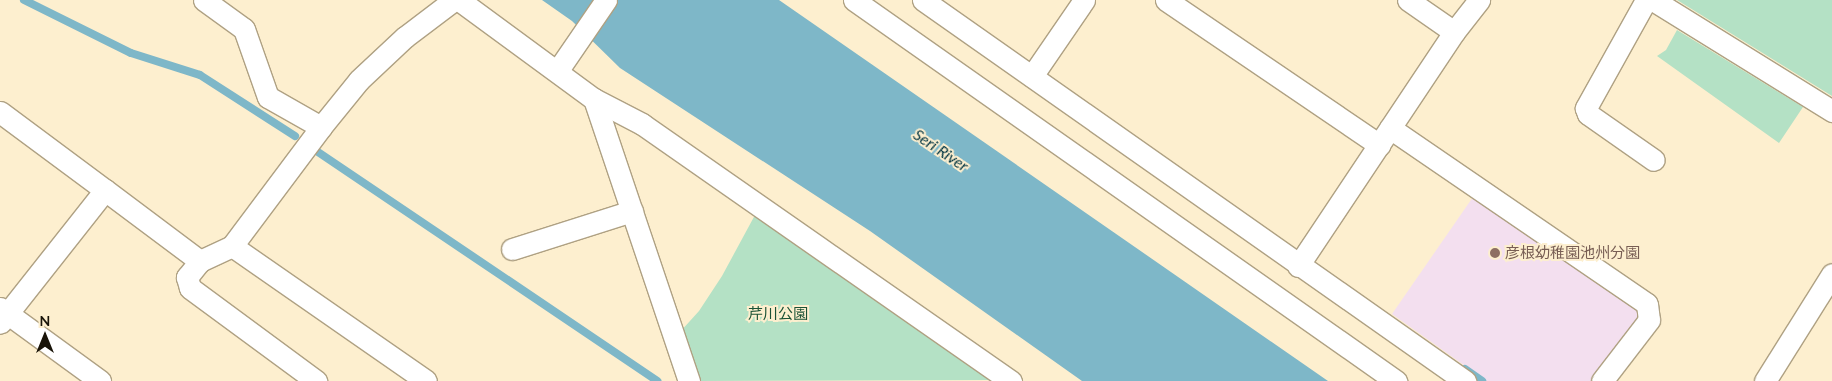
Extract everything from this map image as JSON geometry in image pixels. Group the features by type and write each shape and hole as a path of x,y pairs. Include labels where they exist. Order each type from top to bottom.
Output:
{"street":[{"path":"204,0 244,28 268,97 321,127"},
{"path":"316,381 190,288 187,276 200,261 232,246 321,127 359,80 405,37 454,0"},
{"path":"459,0 561,65 594,100 642,124 1011,381"},
{"path":"561,65 606,0"},
{"path":"854,0 1396,381"},
{"path":"923,0 1035,71 1302,259 1465,381"},
{"path":"1035,71 1084,0"},
{"path":"1166,0 1384,136 1647,304 1649,320 1602,381"},
{"path":"1408,0 1454,32"},
{"path":"1302,259 1454,32 1479,0"},
{"path":"1646,0 1586,108 1588,114 1654,160"},
{"path":"1652,0 1832,112"},
{"path":"594,100 689,381"},
{"path":"0,112 200,261"},
{"path":"100,381 2,314 105,190"},
{"path":"512,249 632,211"},
{"path":"232,246 426,381"},
{"path":"1766,381 1832,274"}],"shaded area":[{"name":"彦根幼稚園池州分園","path":"1473,197 1637,309 1638,320 1591,381 1486,381 1392,314"}],"green space":[{"path":"1677,0 1832,0 1832,96"},
{"path":"1677,30 1803,107 1779,143 1657,56 1666,50"},
{"name":"芹川公園","path":"755,215 990,380 697,381 680,332 699,311 722,276"}],"water":[{"name":"Seri River","path":"542,0 779,0 1328,381 1082,381 870,231 620,68 572,21"}],"waterway":[{"path":"24,0 131,53 200,75 295,136"},
{"path":"315,150 657,381"},
{"path":"1465,369 1482,381"}],"place":[{"name":"彦根幼稚園池州分園","path":"1495,253"}]}
